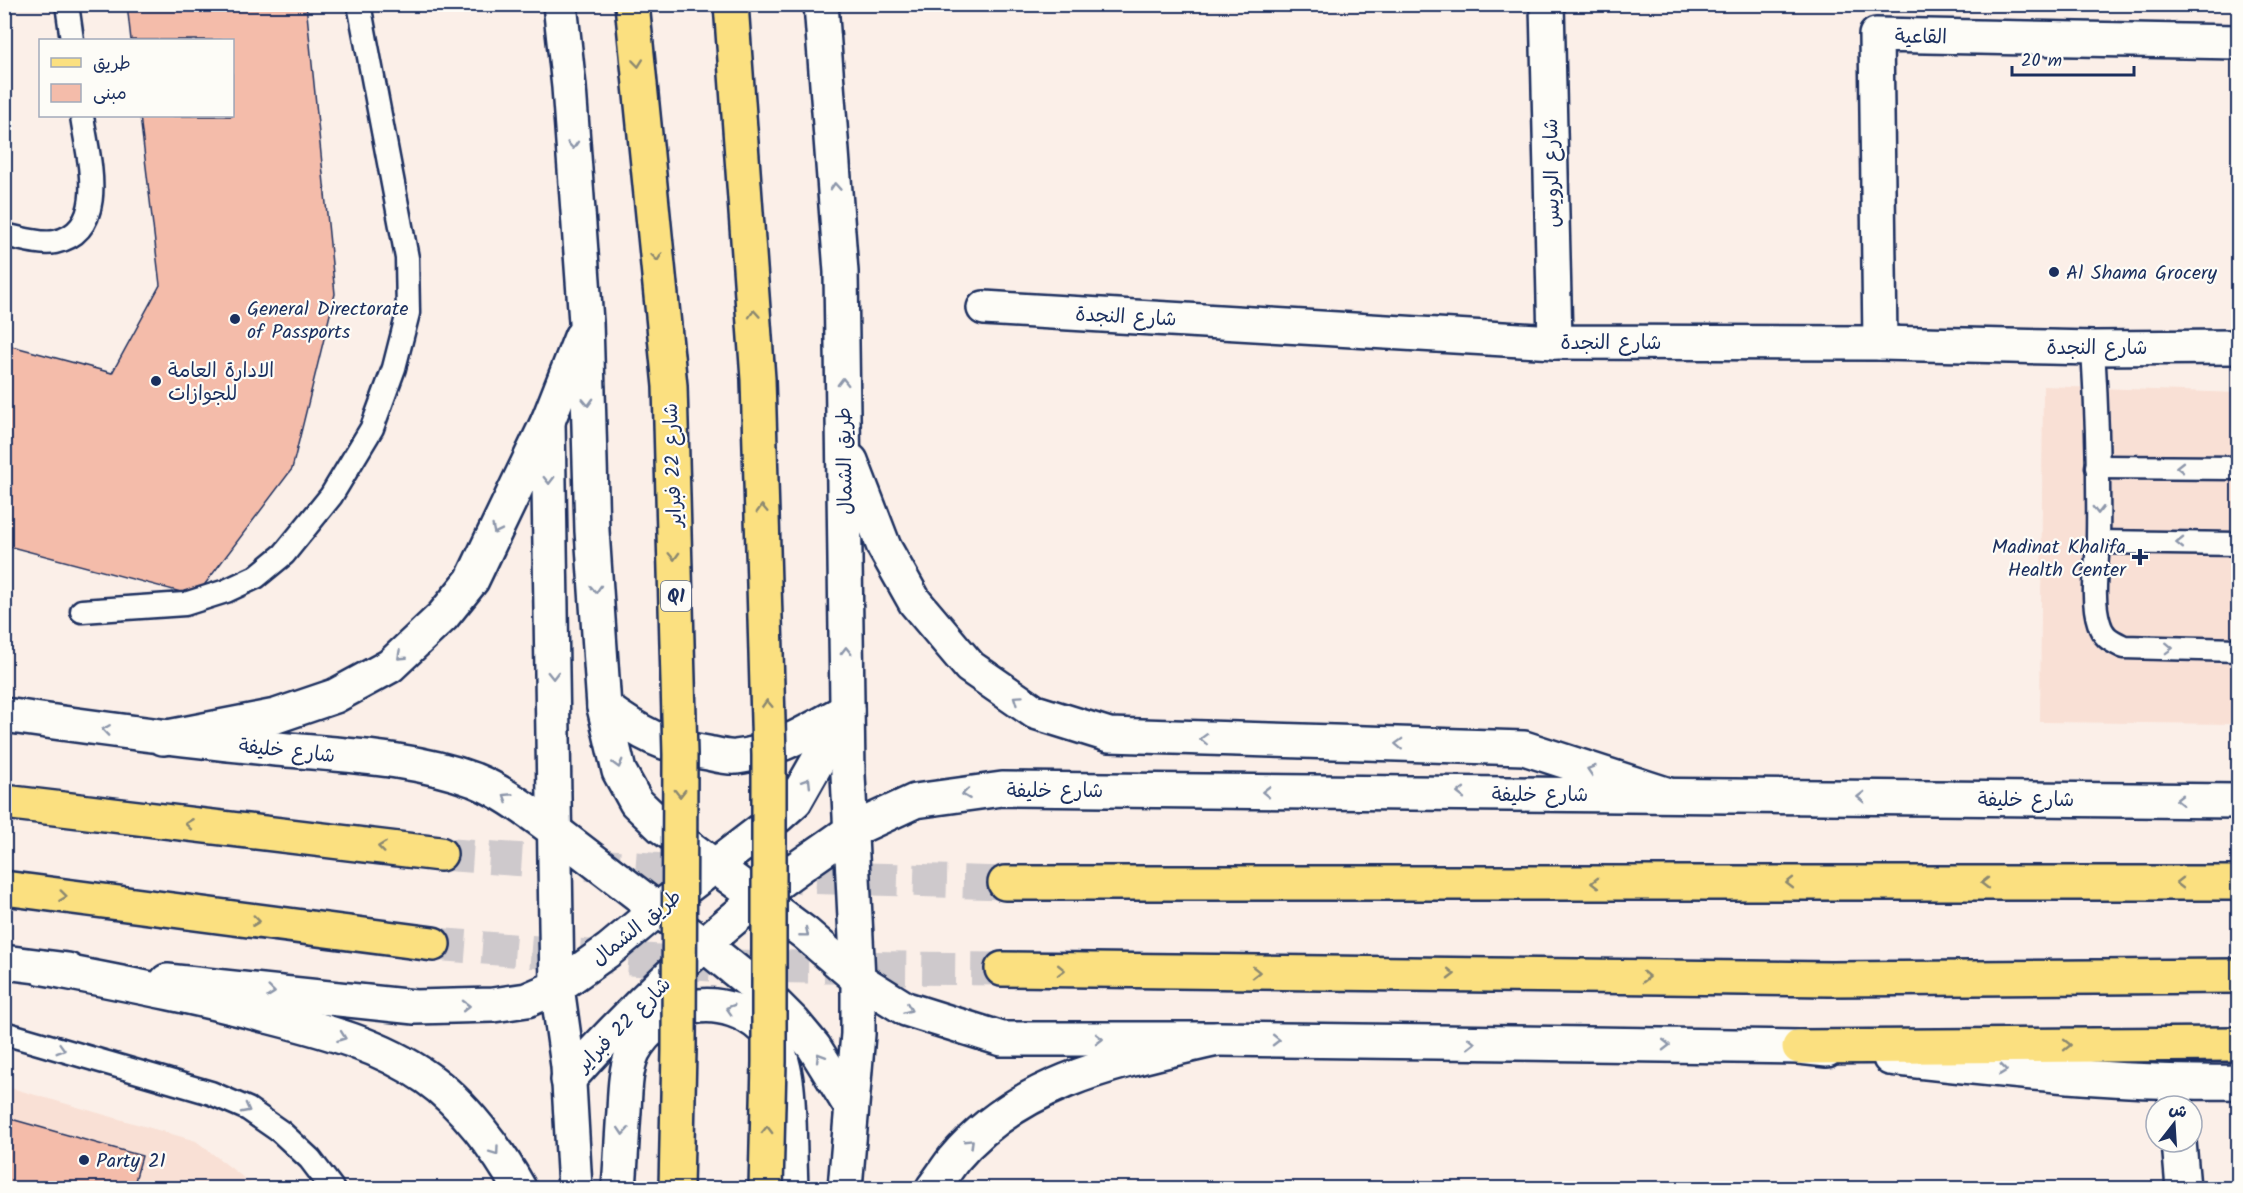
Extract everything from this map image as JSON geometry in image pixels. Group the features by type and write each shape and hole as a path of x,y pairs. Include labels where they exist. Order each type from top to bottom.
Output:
{"main road":[{"path":"560,4 569,87 586,322 592,531 604,707 619,771 636,802 662,827 805,933 858,979 906,1009 1002,1039 1217,1039 1799,1047 2238,1044"},
{"name":"شارع 22 فبراير","path":"632,4 670,398 680,754 676,1188"},
{"path":"731,4 758,379 769,755 769,1062 766,1188"},
{"name":"طريق الشمال","path":"557,987 609,950 713,865 768,825 795,801 847,710 841,272 822,4"},
{"name":"شارع الرويس","path":"1547,4 1555,342"},
{"name":"القاعية","path":"1880,343 1876,35 2238,42"},
{"name":"شارع النجدة","path":"984,308 1555,342 1880,343 2093,348 2238,347"},
{"path":"164,738 276,716 334,696 390,666 443,616 472,580 548,421 586,322"},
{"path":"548,421 557,987 568,1080"},
{"path":"844,440 884,548 915,602 970,667 1035,712 1109,735 1524,748 1666,794"},
{"path":"604,707 635,730 661,743 689,751 735,757 774,747 847,710 850,831 858,979 858,1034 850,1107 845,1188"},
{"name":"شارع خليفة","path":"4,715 164,738 395,761 444,771 474,780 503,793 555,831"},
{"name":"شارع خليفة","path":"850,831 915,801 1002,789 2238,801"},
{"path":"4,802 440,854"},
{"path":"555,831 610,871 767,996 795,1023 814,1047 850,1107"},
{"name":"شارع 22 فبراير","path":"575,1188 568,1080 651,993 758,897 850,831"},
{"path":"1005,883 2238,883"},
{"path":"4,888 433,944"},
{"path":"4,962 415,1007 493,1005 527,1000 557,987"},
{"path":"40,967 213,1002 327,1031 376,1049 427,1078 472,1120 519,1188"},
{"path":"1002,969 1830,979 2238,976"},
{"path":"619,1188 627,1076 632,1054 643,1036 659,1021 678,1011 700,1005 722,1006 742,1013 760,1026 775,1042 784,1062 788,1083 791,1188"},
{"path":"933,1188 955,1158 988,1126 1032,1096 1081,1073 1217,1039"},
{"path":"1799,1047 2052,1076 2169,1094"},
{"path":"2180,1094 2238,1082"},
{"path":"2180,1154 2183,1188"}],"lane":[{"path":"67,4 72,39"},
{"path":"82,611 185,603 226,591 256,577 284,554 331,496 372,428 394,368 408,313 407,258 359,4"},
{"path":"4,235 54,243 72,236 85,221 92,203 82,117"},
{"path":"2093,348 2097,410 2096,609 2099,626 2107,639 2124,646 2238,650"},
{"path":"2097,467 2238,468"},
{"path":"2098,542 2238,544"},
{"path":"4,1033 211,1093 248,1109 281,1132 310,1160 332,1188"}],"shaded area":[{"name":"Madinat Khalifa Health Center","path":"2043,386 2238,393 2238,724 2040,722"},
{"path":"4,1086 196,1141 257,1188 5,1188"}],"building":[{"name":"General Directorate of Passports","path":"127,4 306,4 335,294 292,469 196,596 4,545 4,344 112,373 160,285 140,117 234,117 234,39 131,39"},
{"path":"4,1117 142,1156 133,1188 4,1188"}],"tunnel":[{"path":"440,854 707,873"},
{"path":"767,876 1005,883"},
{"path":"433,944 723,966 1002,969"}],"place":[{"name":"Al Shama Grocery","path":"2054,272"},
{"name":"General Directorate of Passports","path":"235,319"},
{"name":"الادارة العامة للجوازات","path":"156,381"},
{"name":"Madinat Khalifa Health Center","path":"2140,557"},
{"name":"Party 21","path":"84,1160"}]}
